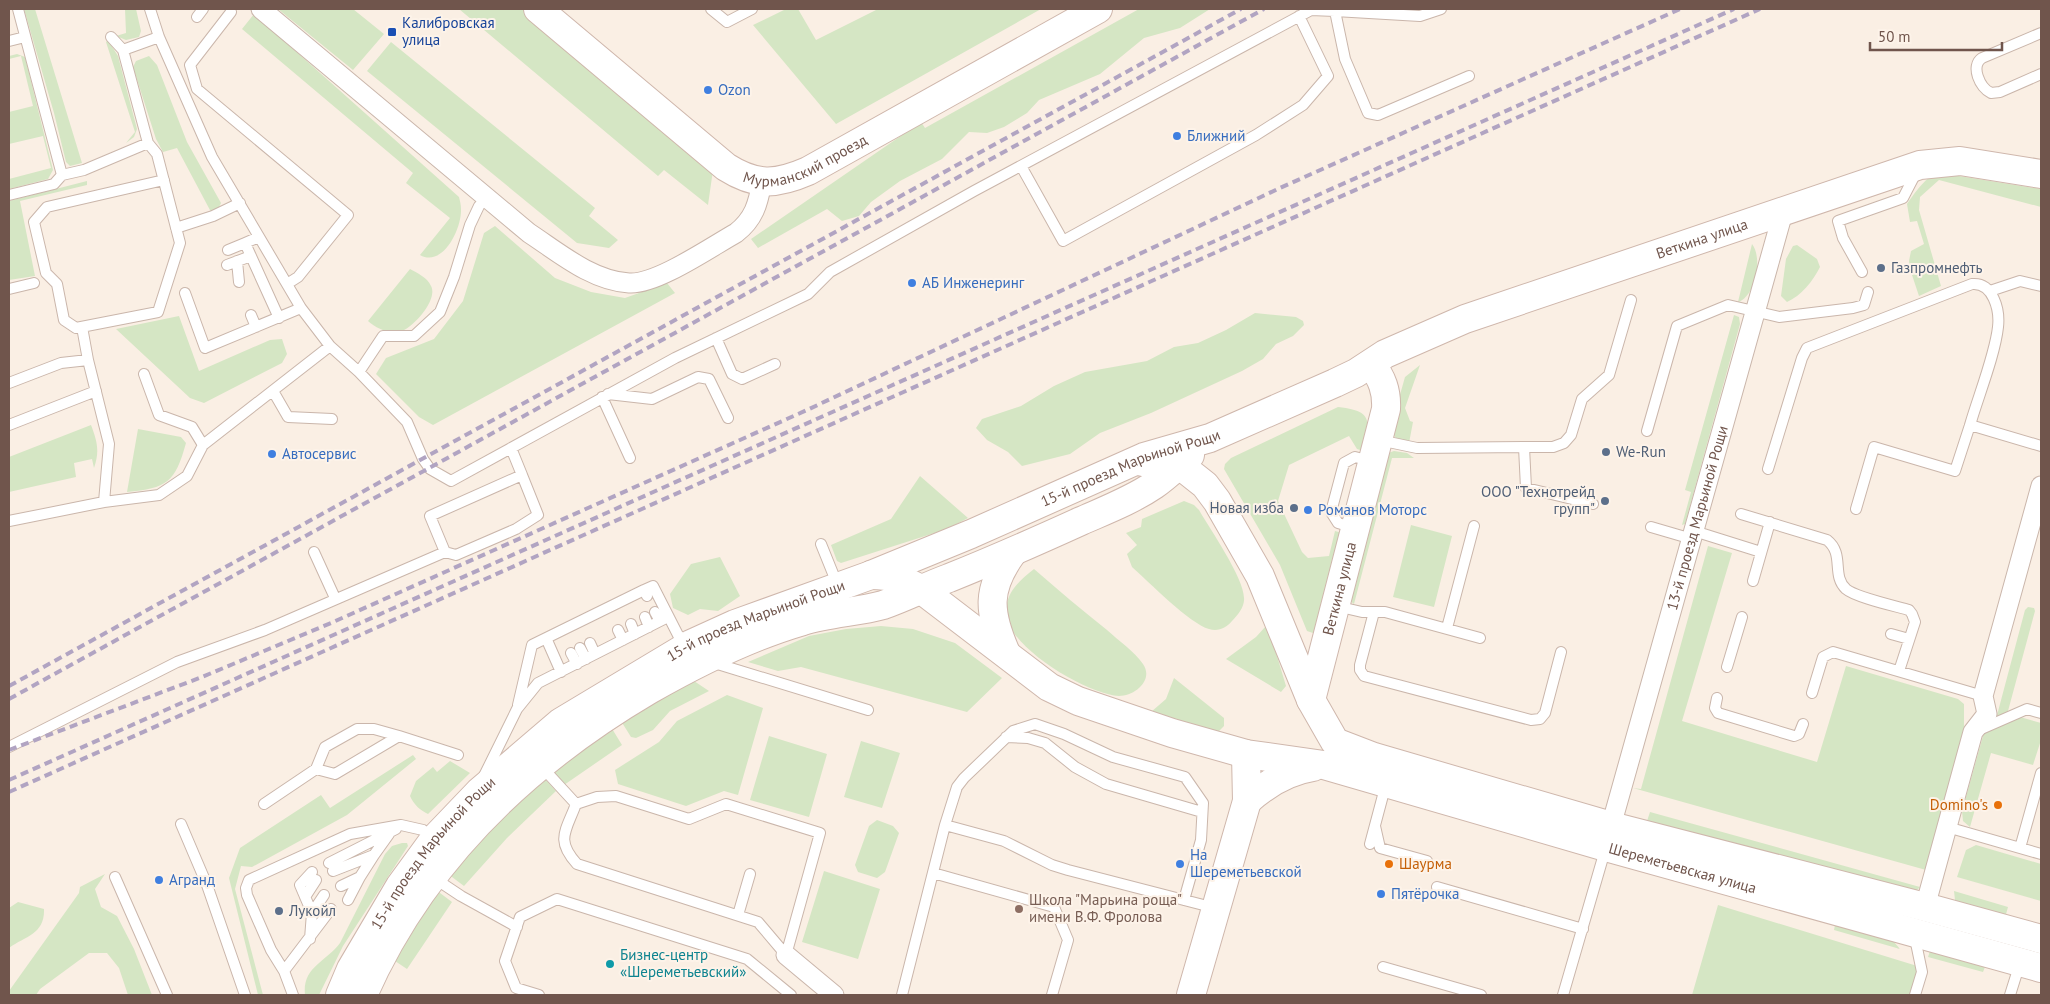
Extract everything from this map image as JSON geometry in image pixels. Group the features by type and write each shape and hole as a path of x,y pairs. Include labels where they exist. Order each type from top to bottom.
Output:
{"main road":[{"name":"Мурманский проезд","path":"538,9 726,167 746,178 762,182 790,179 808,170 1098,9"},
{"name":"Веткина улица","path":"1210,438 1335,383 1371,364 1385,354 1466,319 1784,209 1920,165 1960,161 2041,174"},
{"name":"Веткина улица","path":"1311,700 1376,450 1386,395 1383,384 1371,364"},
{"name":"15-й проезд Марьиной Рощи","path":"340,995 350,969 372,931 400,886 435,838 479,792 561,722 696,652 803,620 880,606 1013,552 1131,498 1154,485 1210,438"},
{"name":"15-й проезд Марьиной Рощи","path":"363,995 391,940 433,877 482,817 572,738 609,714 735,624 871,575 972,534 1159,451 1210,438"},
{"path":"1119,468 1153,461 1179,465 1191,472 1218,501 1262,581 1311,700 1330,753"},
{"path":"1131,498 1170,485 1182,484 1201,490 1218,501"},
{"path":"966,624 954,608 948,592 947,578 955,553 972,534"},
{"path":"1006,653 993,614 992,597 995,582 1001,569 1013,552"},
{"path":"871,575 885,575 903,579 922,590 1056,691 1109,712 1146,725 1246,754 1330,753"},
{"path":"880,606 916,609 966,624"},
{"path":"1247,801 1270,783 1330,753"},
{"name":"Шереметьевская улица","path":"1330,753 1374,757 1609,837 1918,933 2031,965"},
{"name":"Шереметьевская улица","path":"1330,753 1386,784 1609,837 1925,907 2041,939"},
{"path":"1191,995 1218,909 1247,801 1246,754"}],"street":[{"path":"261,9 488,196 530,233 566,258 611,280 630,283 647,280 665,273 736,233 747,224 755,213 762,182"},
{"name":"13-й проезд Марьиной Рощи","path":"1609,837 1784,209"},
{"path":"1925,907 1973,732 1986,714 1983,696 2041,486"},
{"path":"786,955 834,995"}],"lane":[{"path":"18,9 62,174"},
{"path":"150,9 159,37 212,157 301,308 330,346 359,372 407,422 430,469 451,481 605,395 716,338 808,294 830,272 1021,166 1312,9 1420,16 1441,9"},
{"path":"711,9 727,22 752,9"},
{"path":"1335,10 1345,59 1368,113 1378,115 1469,76"},
{"path":"231,12 190,65 197,89 348,215 298,277 287,284"},
{"path":"1021,166 1063,241 1256,135 1303,105 1328,76 1299,16"},
{"path":"2041,33 1982,58 1977,63 1976,69 1985,89 1995,94 2041,74"},
{"path":"9,41 26,37"},
{"path":"111,37 123,50 148,143 157,154 164,180 180,243 158,312 76,328 64,320 57,284 46,273 34,222 47,206 164,180"},
{"path":"123,50 159,37"},
{"path":"9,195 54,184 62,174 84,170 148,143"},
{"path":"1862,272 1843,238 1838,221 1903,198 1920,165"},
{"path":"359,372 383,336 414,336 440,312 454,277 470,225 479,206 488,196"},
{"path":"176,228 213,216 240,203"},
{"path":"228,250 260,237"},
{"path":"245,243 279,318"},
{"path":"227,264 251,256"},
{"path":"237,261 239,282"},
{"path":"1990,291 2020,281 2041,286"},
{"path":"9,288 34,283"},
{"path":"1768,469 1802,358 1807,348 1964,286 1978,283 1986,286 1990,291 1996,309 1998,328 1956,471 1874,447 1856,509"},
{"path":"1647,431 1677,326 1728,305 1779,317 1853,308 1864,305 1868,292"},
{"path":"184,293 205,348 301,308"},
{"path":"1376,450 1553,446 1564,443 1571,434 1582,399 1609,375 1631,300"},
{"path":"251,316 256,327"},
{"path":"82,327 88,360 109,444 104,502"},
{"path":"716,338 732,374 742,379 775,364"},
{"path":"9,521 104,502 159,496 187,476 204,445 330,346"},
{"path":"9,383 61,363 88,360"},
{"path":"144,374 159,415 192,427 204,445"},
{"path":"605,395 652,398 698,377 709,379 728,418"},
{"path":"273,391 288,418 332,419"},
{"path":"9,425 96,392"},
{"path":"605,395 630,458"},
{"path":"1970,424 2041,446"},
{"path":"1524,447 1526,488 1593,504"},
{"path":"9,747 178,662 265,630 335,598 445,552 456,555 516,529 538,515 511,448"},
{"path":"445,552 430,516 522,475"},
{"path":"1741,514 1821,538 1832,544 1838,555 1839,577 1847,590 1909,610 1914,622 1899,671"},
{"path":"1753,581 1770,522"},
{"path":"1447,628 1474,526"},
{"path":"1651,527 1762,552"},
{"path":"821,544 838,586"},
{"path":"314,552 335,598"},
{"path":"517,709 532,645 571,629 646,593 653,586 661,617 696,652 868,710"},
{"path":"1336,606 1362,612 1385,612 1480,638"},
{"path":"1374,612 1360,665 1360,670 1364,676 1531,720 1540,720 1545,713 1562,652"},
{"path":"645,616 649,627"},
{"path":"1727,667 1742,616"},
{"path":"479,792 499,744 517,709 538,683 649,627 661,617"},
{"path":"631,624 635,634"},
{"path":"618,630 623,640"},
{"path":"1892,634 1909,639"},
{"path":"546,638 561,672"},
{"path":"586,659 580,648 586,659"},
{"path":"1812,693 1823,657 1830,652 1983,696"},
{"path":"1717,698 1715,708 1718,713 1762,727 1794,736 1799,734 1803,724"},
{"path":"1973,732 2027,709 2041,713"},
{"path":"902,995 932,873 957,787 1013,731 1035,724 1064,734 1113,757 1184,777 1203,803 1201,840 1184,900"},
{"path":"264,804 316,769 325,747 358,729 374,729 458,755"},
{"path":"316,769 335,774 399,736"},
{"path":"1006,737 1028,738 1045,743 1075,767 1106,784 1202,812"},
{"path":"540,765 576,804"},
{"path":"2020,848 2041,773"},
{"path":"1370,844 1386,784"},
{"path":"576,804 597,797 616,796 689,818 726,804 820,833 786,955"},
{"path":"576,804 563,839 567,853 577,864 758,922 786,955"},
{"path":"181,824 207,886 245,995"},
{"path":"293,995 284,971 271,950 247,895 246,888 249,880 350,834 401,825 422,830 435,838"},
{"path":"374,855 331,867 401,825"},
{"path":"945,825 1004,841 1052,865 1218,909"},
{"path":"1375,826 1380,848 1427,861"},
{"path":"1947,827 2041,854"},
{"path":"348,900 360,877 390,833"},
{"path":"1563,995 1609,837"},
{"path":"932,873 1054,907 1068,940 1052,995"},
{"path":"738,915 750,874"},
{"path":"310,940 312,914 300,885 314,876"},
{"path":"115,877 166,995"},
{"path":"341,886 360,877"},
{"path":"433,877 461,896 517,927"},
{"path":"1437,887 1583,929"},
{"path":"312,914 324,895"},
{"path":"538,995 516,988 505,961 520,917 557,899 747,959 791,995"},
{"path":"284,971 310,940 331,909"},
{"path":"1915,995 1922,972 1916,943 1918,933"},
{"path":"2010,995 2031,965"},
{"path":"1383,967 1481,995"}],"green space":[{"path":"24,9 35,9 82,163 70,166 66,162"},
{"path":"125,9 136,9 141,31 139,37 126,40 116,36 126,33"},
{"path":"278,9 353,9 384,34 353,70"},
{"path":"459,9 523,9 713,170 708,205 664,170 658,176"},
{"path":"786,9 798,9 816,40 878,9 1041,9 836,124 753,25"},
{"path":"1139,9 1210,9 1180,28 1144,38 1100,74 1039,100 1027,113 1004,127 987,133 969,132 942,159 900,181 871,202 859,216 842,221 827,209 758,248 751,239 921,122 925,128"},
{"path":"254,14 459,197 461,209 458,226 450,244 443,251 436,256 428,258 420,255 450,218 406,183 413,173 242,29"},
{"path":"108,40 118,56 137,129 134,137 126,143 135,132 106,42"},
{"path":"391,42 595,208 589,216 618,240 609,248 577,243 367,71"},
{"path":"17,54 25,57 53,170 48,179 9,189 9,179 51,168 43,136 9,144 9,112 33,106 21,56 9,59 9,56"},
{"path":"149,56 157,65 187,142 221,203 219,207 211,212 177,148 163,152 156,139 133,67 136,61"},
{"path":"1940,173 2041,189 2041,207 1939,180 1920,197 1919,210 1941,286 1919,296 1909,261 1911,251 1924,244 1917,221 1910,222 1907,204 1930,177"},
{"path":"87,181 87,185 20,201 35,276 9,280 9,201"},
{"path":"495,226 555,278 591,292 625,298 667,283 675,293 433,425 419,417 376,374 386,358 434,339 463,301 484,233"},
{"path":"1752,244 1757,258 1756,276 1749,292 1738,302"},
{"path":"1797,245 1817,259 1820,267 1806,288 1787,302 1781,296 1786,259 1793,246"},
{"path":"410,269 424,278 431,286 431,298 425,311 409,327 399,332 385,331 376,327 368,321"},
{"path":"1255,313 1296,317 1303,321 1304,325 1293,336 1276,344 1263,359 1242,371 1151,413 1100,433 1070,454 1022,466 1008,452 987,440 976,428 982,419 1021,406 1054,386 1085,372 1147,361 1174,347 1198,343 1226,330"},
{"path":"1734,315 1739,317 1740,324 1685,524 1682,525 1691,492 1685,490"},
{"path":"179,316 199,371 270,340 282,339 287,354 282,363 204,403 190,398 116,329"},
{"path":"1420,365 1405,408 1410,421 1413,422 1409,443 1397,439 1393,435 1392,423 1405,377"},
{"path":"1338,407 1358,411 1367,419 1368,425 1363,451 1357,449 1349,436 1289,465 1278,501 1302,552 1308,558 1329,556 1335,531 1342,533 1317,627 1313,633 1307,631 1280,565 1224,469 1225,464 1231,458"},
{"path":"91,425 97,446 94,468 92,459 74,463 76,477 9,492 9,457"},
{"path":"138,429 181,437 186,443 178,467 167,481 152,488 127,492"},
{"path":"1394,451 1407,453 1414,458 1392,458 1354,604 1349,600 1388,453"},
{"path":"920,476 968,518 947,529 841,563 837,561 831,545 891,519"},
{"path":"1184,501 1194,505 1199,510 1233,566 1243,589 1244,601 1241,610 1230,623 1219,630 1212,630 1201,625 1181,611 1132,567 1127,554 1137,545 1126,533 1141,527 1142,519"},
{"path":"1411,525 1452,536 1434,607 1393,597"},
{"path":"1708,546 1732,553 1682,721 1817,762 1846,666 1958,699 1964,704 1964,727 1926,870 1633,788 1641,789"},
{"path":"720,557 740,596 718,611 700,609 688,615 673,608 670,594 691,564"},
{"path":"1034,569 1139,659 1146,670 1146,676 1137,690 1119,696 1088,687 1050,666 1019,639 1009,625 1006,612 1008,599 1014,588"},
{"path":"2028,607 2034,608 2035,611 2008,711 2006,715 1996,719 2025,610"},
{"path":"881,626 913,629 955,643 1002,678 967,712 801,667 778,671 748,662 809,636 846,629"},
{"path":"1268,626 1286,686 1281,692 1226,659 1256,637"},
{"path":"694,678 694,681 709,691 670,711 653,730 636,738 631,737 621,721"},
{"path":"1174,678 1224,718 1224,726 1219,731 1210,731 1151,712 1166,699"},
{"path":"727,695 763,708 738,795 724,791 686,806 618,784 615,770 659,742 677,721"},
{"path":"2020,717 2041,723 2041,740 2033,765 1991,753 1970,827 1963,821 1962,811 1985,731"},
{"path":"611,727 622,745 564,785 552,769"},
{"path":"769,736 827,754 809,817 750,800"},
{"path":"861,741 900,753 882,808 844,797"},
{"path":"413,755 416,759 347,815 252,867 241,866 235,889 263,995 258,995 229,878 240,848 321,795 330,808"},
{"path":"450,761 470,773 428,814 413,802 410,796 416,781 433,767 437,772"},
{"path":"543,777 556,791 507,838 464,886 448,874 460,858"},
{"path":"1650,812 1920,887 1915,892 1904,893 1647,821"},
{"path":"877,820 893,826 899,833 885,872 877,878 858,872 855,865 869,826"},
{"path":"407,843 408,846 343,946 319,995 305,995 307,978 311,971 340,943 385,854 392,846"},
{"path":"1976,845 2041,864 2041,901 1957,877 1966,850"},
{"path":"824,871 880,889 858,959 802,942"},
{"path":"105,874 95,889 101,907 117,916 134,949 152,995 128,995 119,968 107,953 89,953 40,989 36,995 9,995 9,991 79,893 80,887"},
{"path":"436,890 452,902 407,969 392,959"},
{"path":"1954,891 2008,907 2005,918 1958,903 1955,900"},
{"path":"18,902 44,909 43,917 38,929 9,948 9,908"},
{"path":"1718,905 1927,969 1920,995 1692,995"},
{"path":"1835,925 1894,942 1900,949 1834,930"},
{"path":"1930,951 1985,967 1983,972 1928,957"}],"railway":[{"path":"9,686 1241,9"},
{"path":"9,699 1264,9"},
{"path":"9,750 202,677 331,623 807,410 1280,188 1680,9"},
{"path":"9,780 1734,9"},
{"path":"9,792 1760,9"}],"place":[{"name":"Калибровская улица","path":"392,32"},
{"name":"Ozon","path":"708,90"},
{"name":"Ближний","path":"1177,136"},
{"name":"Газпромнефть","path":"1881,268"},
{"name":"АБ Инженеринг","path":"912,283"},
{"name":"We-Run","path":"1606,452"},
{"name":"Автосервис","path":"272,454"},
{"name":"ООО \"Технотрейд групп\"","path":"1605,501"},
{"name":"Новая изба","path":"1294,508"},
{"name":"Романов Моторс","path":"1308,510"},
{"name":"Domino's","path":"1998,805"},
{"name":"На Шереметьевской","path":"1180,864"},
{"name":"Шаурма","path":"1389,864"},
{"name":"Агранд","path":"159,880"},
{"name":"Пятёрочка","path":"1381,894"},
{"name":"Школа \"Марьина роща\" имени В.Ф. Фролова","path":"1019,909"},
{"name":"Лукойл","path":"279,911"},
{"name":"Бизнес-центр «Шереметьевский»","path":"610,964"}]}
